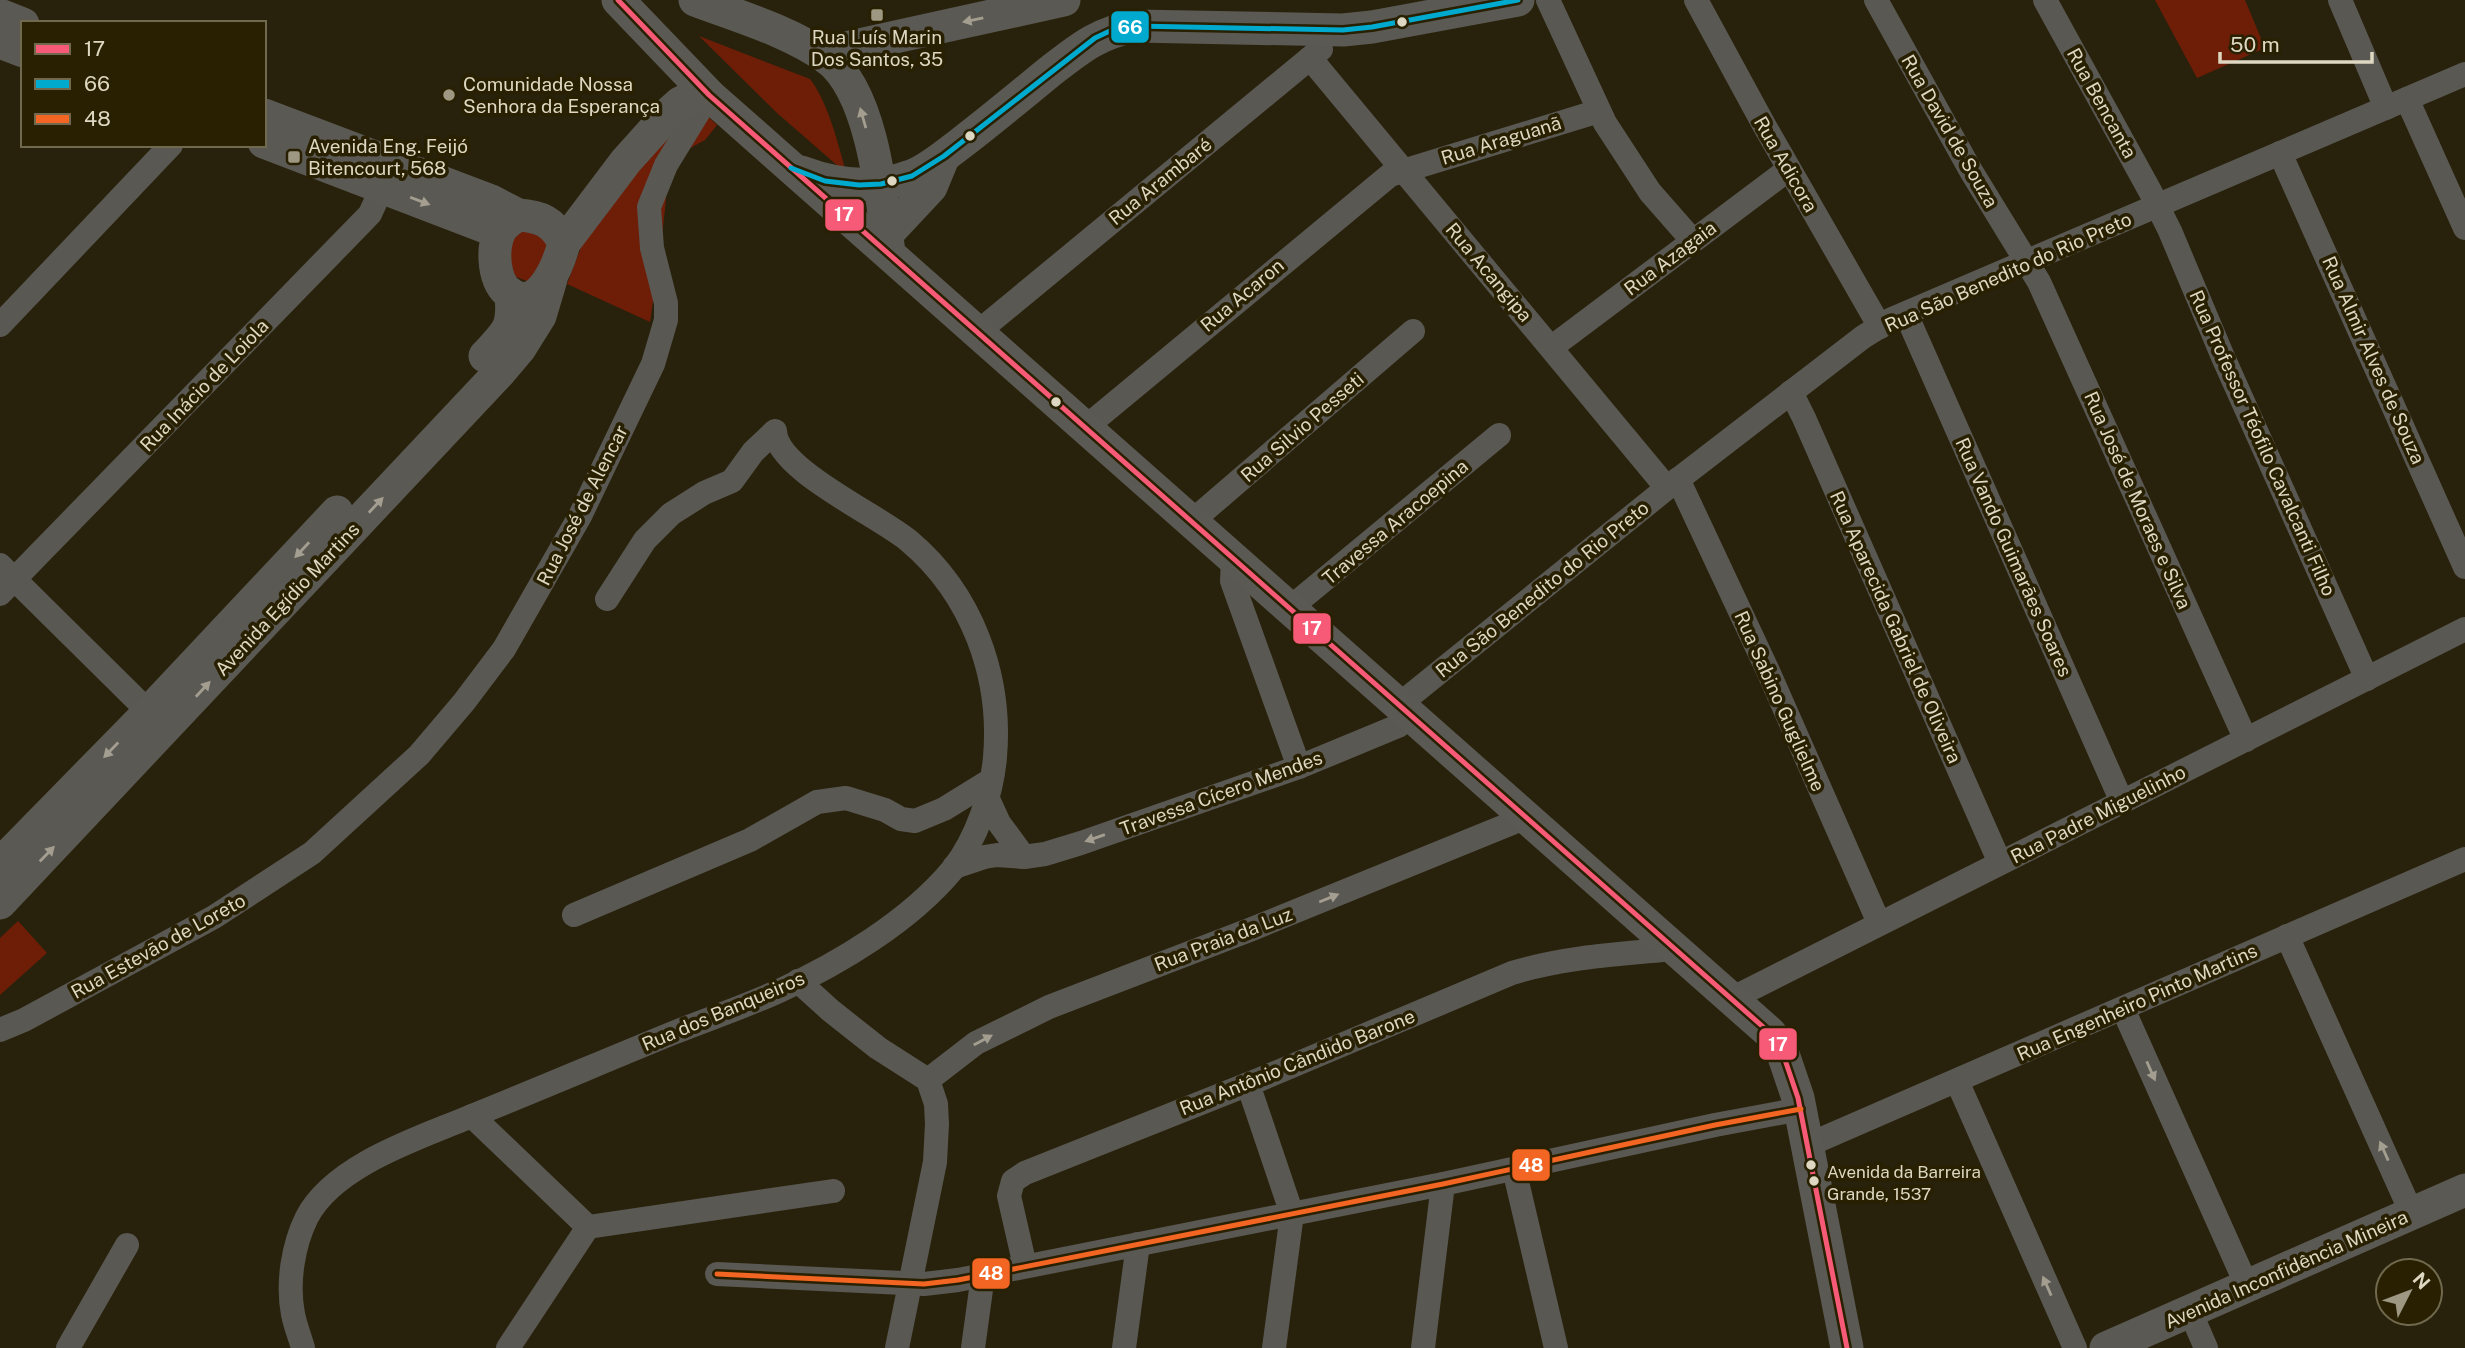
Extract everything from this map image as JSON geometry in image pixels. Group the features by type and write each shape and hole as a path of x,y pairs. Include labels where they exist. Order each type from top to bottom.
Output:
{"main road":[{"path":"618,0 709,96 791,168 888,244 978,332 1233,561 1406,710 1777,1041 1801,1109 1847,1348"},
{"path":"695,0 763,13 828,59 853,91 862,111 880,184 888,244"},
{"path":"828,59 845,48 1064,0"},
{"path":"791,168 825,181 859,185 880,184 912,176 944,156 1095,38 1112,30 1136,26 1343,30 1518,0"},
{"path":"681,68 578,189 519,222 495,261 502,285 511,294 523,297 541,291 557,267 564,243 625,161 680,103 693,97 709,96"},
{"path":"266,116 388,176"},
{"path":"266,143 388,176 519,222 551,224 564,243"},
{"path":"888,244 931,187 944,156"},
{"name":"Avenida Egídio Martins","path":"0,864 157,721 520,348 540,316 551,279"},
{"name":"Avenida Egídio Martins","path":"0,903 157,721 504,335 513,317 511,294"},
{"name":"Avenida Inconfidência Mineira","path":"2106,1348 2465,1190"}],"street":[{"path":"1548,0 1599,111 1650,192 1693,241"},
{"name":"Rua Adicora","path":"1696,0 1880,327"},
{"name":"Rua David de Souza","path":"1876,0 1971,171 2027,261"},
{"name":"Rua Bencanta","path":"2045,0 2158,206"},
{"path":"2340,0 2465,228"},
{"name":"Rua Arambaré","path":"978,332 1343,30"},
{"name":"Rua Acangipa","path":"1310,58 1552,347 1673,483"},
{"name":"Rua São Benedito do Rio Preto","path":"1406,710 1673,483 1880,327 2027,261 2465,74"},
{"name":"Rua José de Alencar","path":"312,853 419,755 464,702 504,649 580,516 653,364 662,336 666,303 652,248 649,207 666,165 709,96"},
{"name":"Rua Araguanã","path":"1403,170 1599,111"},
{"path":"0,325 170,147"},
{"name":"Rua Almir Alves de Souza","path":"2280,153 2465,567"},
{"name":"Rua Azagaia","path":"1552,347 1789,169"},
{"name":"Rua Acaron","path":"1086,427 1379,182 1403,170"},
{"name":"Rua Inácio de Loiola","path":"5,579 370,214 388,176"},
{"name":"Rua Professor Téofilo Cavalcanti Filho","path":"2158,206 2367,679"},
{"name":"Rua José de Moraes e Silva","path":"2027,261 2045,294 2246,740"},
{"name":"Rua Vando Guimarães Soares","path":"1906,314 2122,802"},
{"name":"Rua Silvio Pesseti","path":"1191,522 1413,331"},
{"name":"Rua Aparecida Gabriel de Oliveira","path":"1791,392 2000,863"},
{"name":"Rua dos Banqueiros","path":"303,1348 293,1315 291,1290 294,1254 308,1215 334,1185 355,1168 472,1116 779,991 835,961 897,921 922,901 954,867 979,822 995,761 997,718 982,643 953,591 931,561 883,520 827,489 798,467 779,446 774,436 775,431 753,452 732,481 704,493 671,514 645,540 607,599"},
{"name":"Travessa Aracoepina","path":"1290,608 1499,435"},
{"name":"Rua Sabino Guglielme","path":"1673,483 1768,671 1879,923"},
{"path":"1233,561 1232,581 1298,767"},
{"path":"5,579 157,721"},
{"name":"Rua Padre Miguelinho","path":"1731,999 2465,629"},
{"name":"Travessa Cícero Mendes","path":"954,867 984,857 1045,854 1080,843 1298,767 1398,726 1406,710"},
{"path":"575,915 750,840 817,802 846,798 885,810 901,819 915,821 989,790 999,823 1024,857"},
{"name":"Rua Praia da Luz","path":"928,1080 976,1043 1049,1007 1252,929 1527,817"},
{"name":"Rua Estevão de Loreto","path":"0,1030 214,917 312,853"},
{"name":"Rua Engenheiro Pinto Martins","path":"1808,1145 2287,936 2462,868"},
{"path":"2287,936 2412,1213"},
{"name":"Rua Antônio Cândido Barone","path":"1025,1266 1009,1196 1013,1181 1025,1173 1525,969 1568,960 1674,949"},
{"path":"798,981 878,1048 928,1080 936,1104 935,1162 897,1348"},
{"path":"2123,1009 2246,1286"},
{"path":"1957,1082 2075,1348"},
{"path":"1248,1084 1292,1214 1274,1348"},
{"path":"717,1273 924,1284 983,1275 1443,1184 1801,1109"},
{"path":"472,1116 588,1227"},
{"path":"1514,1168 1556,1348"},
{"path":"1423,1348 1443,1184"},
{"path":"508,1348 588,1227 833,1191"},
{"path":"1124,1348 1138,1244"},
{"path":"68,1348 127,1245"},
{"path":"973,1348 983,1275"},
{"path":"2190,1311 2206,1348"}],"shaded area":[{"path":"2155,0 2245,0 2265,48 2197,78"},
{"path":"699,36 810,79 827,111 846,173 777,113"},
{"path":"701,110 717,125 705,140 683,152 667,190 650,322 567,284 585,237 646,155"},
{"path":"522,229 550,241 543,269 527,281 516,277 508,257 510,247"},
{"path":"18,921 47,953 0,995 0,938"}],"transit line":[{"name":"17","path":"618,0 709,95 1770,1033 1781,1048 1798,1098 1847,1348"},
{"name":"66","path":"791,168 825,181 859,185 881,184 912,176 944,156 1095,38 1112,30 1136,26 1343,30 1518,0"},
{"name":"48","path":"717,1274 924,1284 958,1280 1443,1184 1801,1109"}],"place":[{"name":"Rua Luís Marin Dos Santos, 35","path":"877,15"},
{"name":"Comunidade Nossa Senhora da Esperança","path":"449,95"},
{"name":"Avenida Eng. Feijó Bitencourt, 568","path":"294,157"},
{"name":"Avenida da Barreira Grande, 1537","path":"1814,1181"}]}
